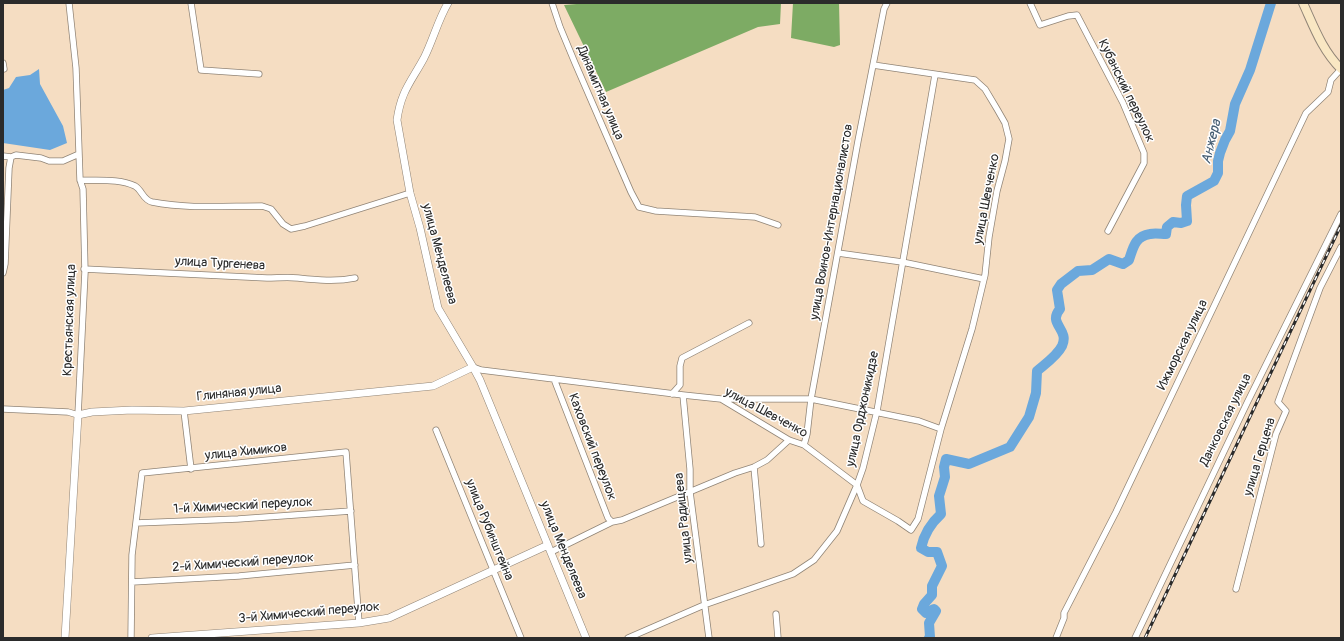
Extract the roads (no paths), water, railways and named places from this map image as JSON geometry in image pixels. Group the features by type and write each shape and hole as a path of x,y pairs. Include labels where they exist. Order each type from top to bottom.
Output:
{"main road":[{"path":"1303,3 1323,48 1341,69"}],"street":[{"name":"Крестьянская улица","path":"65,638 78,415 84,269 83,189 80,180 76,68 69,3"},
{"path":"191,3 201,70 258,74"},
{"name":"улица Менделеева","path":"448,3 441,14 424,57 408,83 401,98 397,120 410,193 420,228 438,308 473,367 586,638"},
{"name":"Динамитная улица","path":"552,3 570,50 631,192 639,207 656,211 755,217 778,225"},
{"name":"улица Воинов-Интернационалистов","path":"804,445 807,434 811,399 872,65 886,3"},
{"name":"Кубанский переулок","path":"1030,3 1040,25 1068,16 1077,15 1123,103 1144,153 1144,163 1108,231"},
{"name":"улица Шевченко","path":"473,367 481,370 683,396 721,399 789,440 804,445 857,485 863,501 898,520 911,530 918,519 941,430 966,352 984,279 997,191 1009,139 1005,123 985,89 975,80 872,65"},
{"name":"Ижморская улица","path":"1056,638 1064,618 1064,613 1119,505 1306,113 1328,92 1331,80 1341,69"},
{"name":"улица Орджоникидзе","path":"628,638 704,605 793,574 814,560 836,531 863,468 877,412 935,75"},
{"path":"3,156 11,157 16,155 41,158 49,161 63,161 79,154"},
{"path":"3,273 6,264 9,168 11,157"},
{"path":"80,180 118,182 133,185 139,189 144,197 150,202 183,206 262,206 271,209 283,224 291,229 410,193"},
{"name":"Данковская улица","path":"1136,638 1243,410 1341,214"},
{"name":"улица Герцена","path":"1236,589 1276,434 1286,411 1278,402 1320,288 1341,248"},
{"path":"838,254 902,262 984,279"},
{"name":"улица Тургенева","path":"84,269 267,278 298,278 309,280 342,281 355,278"},
{"path":"672,394 680,385 680,366 682,358 749,323"},
{"name":"Глиняная улица","path":"3,409 68,412 78,415 92,412 184,410 433,386 473,367"},
{"name":"Каховский переулок","path":"554,379 605,511 608,518 612,522"},
{"name":"улица Радищева","path":"683,396 690,469 690,492 709,638"},
{"path":"721,399 811,399 919,420 941,430"},
{"path":"184,410 191,469"},
{"name":"улица Рубинштейна","path":"436,430 521,638"},
{"path":"551,552 612,522 622,520 735,473 754,467 767,460 789,440"},
{"name":"улица Химиков","path":"131,638 132,555 142,473 346,452 359,623"},
{"path":"754,467 761,544"},
{"name":"1-й Химический переулок","path":"136,523 238,519 351,511"},
{"name":"3-й Химический переулок","path":"152,638 359,623 389,618 548,545"},
{"name":"2-й Химический переулок","path":"132,582 238,576 355,565"},
{"path":"776,614 778,638"}],"water":[{"path":"39,69 40,84 63,126 67,143 50,150 3,143 3,90 9,88 16,77 30,75"}],"waterway":[{"name":"Анжера","path":"929,638 929,623 936,611 934,609 926,613 922,609 924,604 932,595 932,586 942,566 937,552 928,552 921,548 928,530 941,514 939,496 945,477 944,467 946,459 969,464 1010,447 1029,417 1036,393 1037,371 1060,350 1064,340 1056,319 1060,309 1057,290 1061,284 1078,271 1092,270 1109,259 1123,264 1129,260 1135,243 1141,237 1152,234 1166,234 1167,227 1173,222 1181,223 1187,221 1187,196 1214,181 1218,173 1218,161 1225,140 1230,131 1235,104 1250,70 1271,3"}],"railway":[{"path":"1145,638 1341,225"}]}
